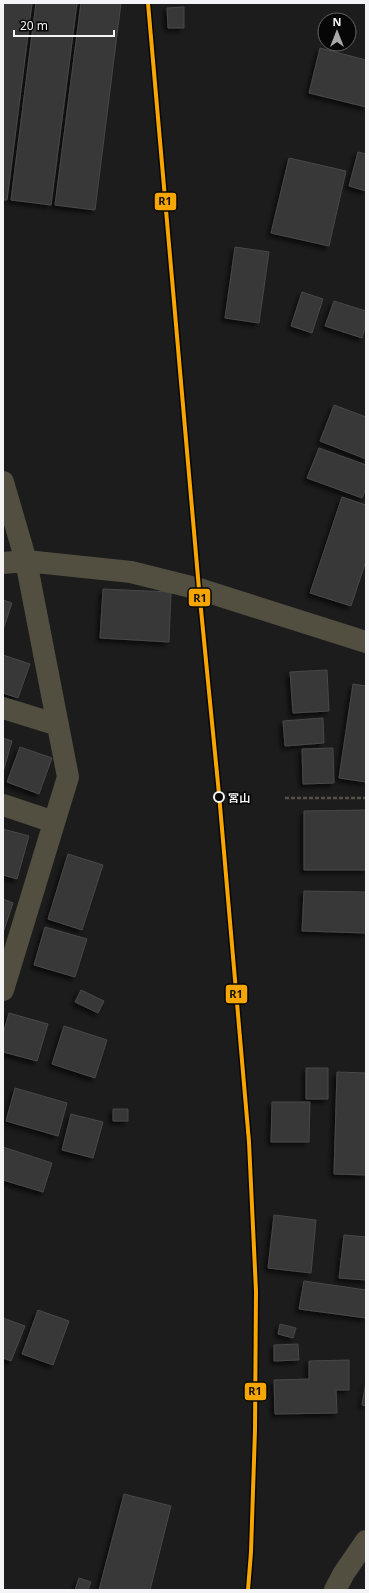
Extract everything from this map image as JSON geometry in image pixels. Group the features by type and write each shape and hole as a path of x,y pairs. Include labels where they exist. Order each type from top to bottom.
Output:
{"street":[{"path":"3,482 26,561 68,777 6,967 3,990"},
{"path":"3,563 26,561 131,572 199,588 366,642"},
{"path":"3,708 58,725"},
{"path":"3,805 54,822"},
{"path":"335,1590 344,1573 366,1541"}],"path":[{"path":"285,798 366,798"}],"building":[{"path":"3,3 32,3 7,200 3,200"},
{"path":"36,3 77,3 51,205 11,200"},
{"path":"81,3 121,3 95,210 55,205"},
{"path":"184,7 184,28 168,28 167,8"},
{"path":"319,52 335,52 366,60 366,107 309,93"},
{"path":"358,152 366,154 366,191 349,186"},
{"path":"289,158 346,171 329,246 271,233"},
{"path":"235,247 269,252 259,323 225,318"},
{"path":"302,292 323,299 312,333 291,326"},
{"path":"334,301 366,311 366,324 362,338 325,326"},
{"path":"334,405 366,417 366,459 320,441"},
{"path":"319,448 366,465 366,488 362,498 307,478"},
{"path":"342,497 366,505 366,561 351,606 310,593"},
{"path":"103,589 171,592 169,642 100,638"},
{"path":"3,600 12,603 3,630"},
{"path":"3,655 30,664 18,698 3,693"},
{"path":"327,670 329,711 293,713 290,672"},
{"path":"353,684 366,686 366,782 339,778"},
{"path":"323,718 324,743 285,746 283,721"},
{"path":"3,738 12,741 3,772"},
{"path":"20,747 52,758 39,794 7,782"},
{"path":"333,748 334,783 303,784 302,749"},
{"path":"366,810 366,870 304,870 304,811"},
{"path":"3,829 29,836 17,879 3,875"},
{"path":"68,854 103,865 82,930 48,919"},
{"path":"304,891 366,892 366,933 302,931"},
{"path":"3,899 13,903 3,933"},
{"path":"45,927 87,939 75,977 34,965"},
{"path":"81,990 104,1001 98,1013 75,1002"},
{"path":"9,1013 48,1024 37,1061 3,1052 3,1034"},
{"path":"64,1026 107,1040 95,1078 52,1064"},
{"path":"306,1068 328,1068 328,1099 306,1099"},
{"path":"337,1072 366,1073 366,1175 334,1174"},
{"path":"15,1088 67,1103 58,1136 6,1121"},
{"path":"272,1102 310,1102 309,1142 271,1142"},
{"path":"113,1109 128,1109 128,1121 113,1121"},
{"path":"71,1114 103,1122 93,1158 62,1150"},
{"path":"3,1147 52,1163 43,1192 3,1180"},
{"path":"274,1215 316,1220 311,1273 268,1268"},
{"path":"344,1235 366,1237 366,1280 339,1278"},
{"path":"304,1281 366,1290 366,1318 299,1309"},
{"path":"38,1310 69,1321 53,1365 22,1354"},
{"path":"3,1318 25,1326 11,1361 3,1358"},
{"path":"280,1324 296,1328 293,1338 278,1334"},
{"path":"298,1344 299,1360 274,1361 274,1345"},
{"path":"349,1360 349,1390 336,1390 337,1413 275,1414 274,1380 309,1379 309,1361"},
{"path":"366,1382 366,1406 362,1405"},
{"path":"124,1494 171,1506 150,1590 99,1590"},
{"path":"79,1578 91,1582 88,1590 75,1590"}],"transit line":[{"name":"R1","path":"148,3 249,1142 256,1291 255,1430 251,1552 248,1590"}],"place":[{"name":"宮山","path":"219,797"}]}
